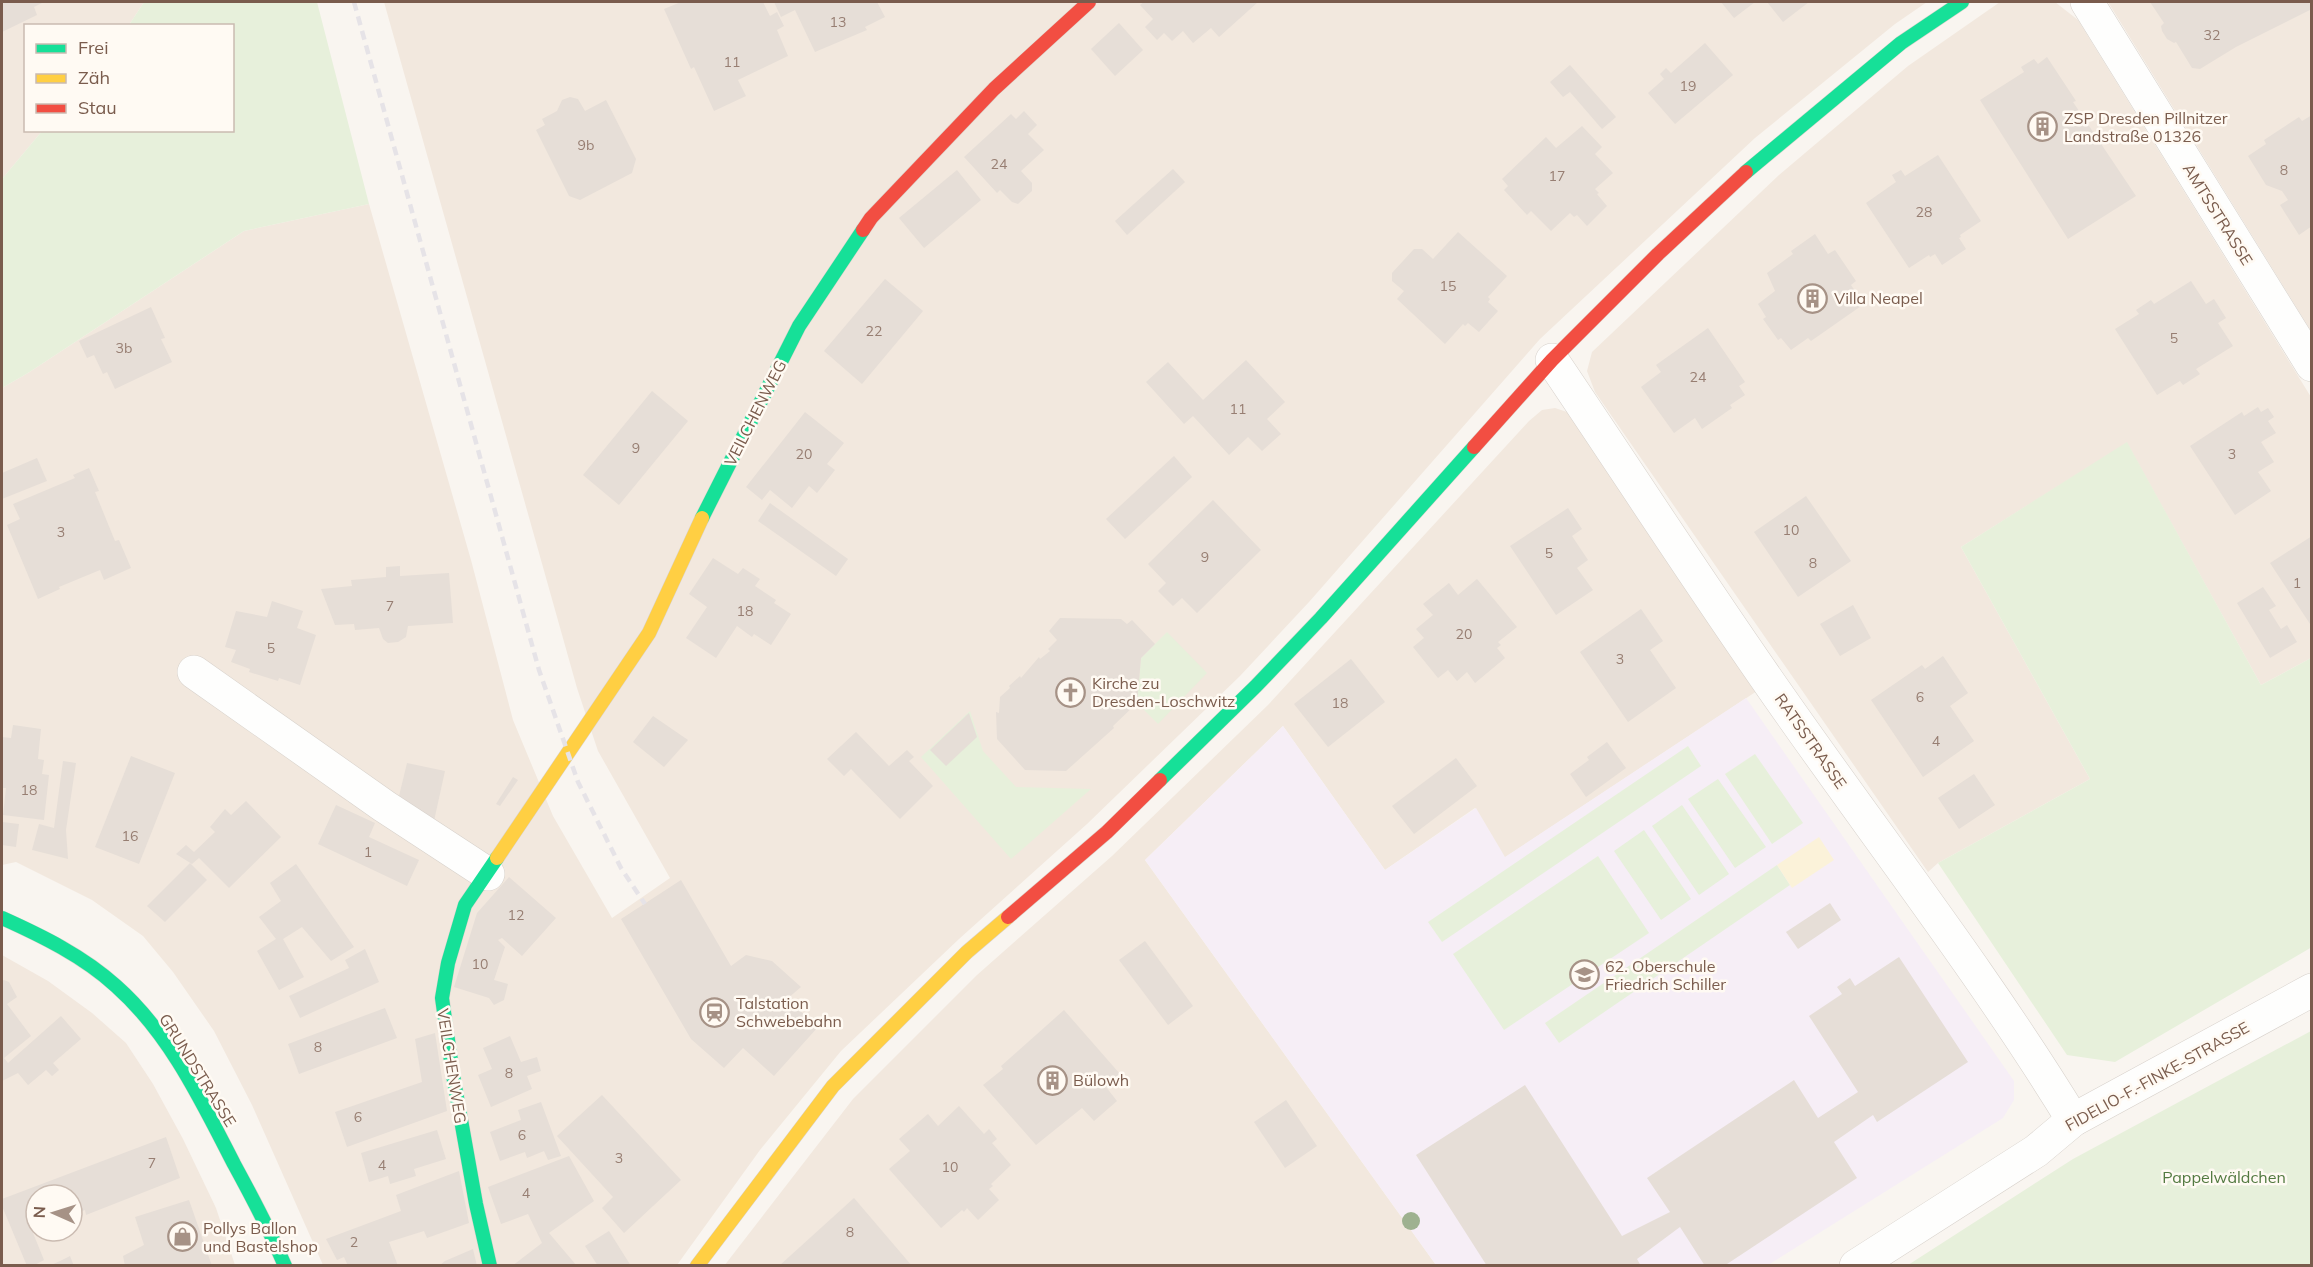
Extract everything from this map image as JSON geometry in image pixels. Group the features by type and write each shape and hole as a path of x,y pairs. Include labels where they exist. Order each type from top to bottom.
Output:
{"main road":[{"name":"VEILCHENWEG","path":"490,1266 476,1204 442,998 448,963 465,905 649,633 697,528 799,326 871,218 994,89 1089,2"},
{"path":"697,1266 833,1086 967,952 1107,832 1256,686 1321,618 1552,360 1659,254 1762,157 1901,43 1962,2"},
{"name":"GRUNDSTRASSE","path":"2,918 47,939 72,955 115,986 148,1019 206,1109 275,1241 285,1266"}],"street":[{"name":"AMTSSTRASSE","path":"2087,2 2312,365"},
{"name":"RATSSTRASSE","path":"1552,360 1777,693 2046,1075 2073,1120"},
{"path":"194,672 384,807 488,874"},
{"name":"FIDELIO-F.-FINKE-STRASSE","path":"1856,1266 2036,1151 2073,1120 2312,990"}],"shaded area":[{"path":"2,2 144,2 130,24 24,24 24,132 41,132 2,179"},
{"path":"384,2 1927,2 1895,24 1755,138 1540,339 1309,602 1240,676 1087,824 959,939 841,1051 760,1150 677,1265 323,1265 252,1105 214,1031 173,972 143,936 92,900 16,862 2,865 2,388 244,231 369,204 471,560 513,720 553,816 612,918 670,878 598,751 577,688"},
{"path":"2000,2 2055,2 2078,20 2311,397 2311,658 2261,685 2127,443 1961,547 2090,779 1938,863 1928,872 1595,392 1587,371 1592,352 1779,175 1908,66"},
{"path":"2108,2 2311,2 2311,331"},
{"path":"1555,408 1570,413 1757,691 1504,858 1475,808 1385,870 1283,726 1145,860 1436,1265 724,1266 853,1099 977,975 1112,856 1268,705 1529,421 1542,410"},
{"name":"62. Oberschule Friedrich Schiller","path":"1746,698 2014,1081 2014,1100 2003,1118 1768,1265 1436,1265 1145,860 1283,726 1385,870 1476,808 1505,857"},
{"path":"2,955 48,981 92,1013 126,1043 153,1084 183,1139 216,1208 235,1265 2,1265"}],"green space":[{"path":"144,2 317,2 369,204 244,231 2,388 2,179 41,132 234,132 234,24 130,24"},
{"path":"2127,442 2261,685 2311,658 2312,947 2115,1062 2067,1055 1938,863 2090,779 1961,547"},
{"path":"1167,632 1207,673 1158,724 1137,703 1141,658"},
{"path":"970,711 983,751 1016,787 1091,789 1011,859 921,757"},
{"path":"1688,746 1701,766 1442,942 1428,922"},
{"path":"1755,754 1803,823 1772,844 1725,774"},
{"path":"1718,779 1766,847 1735,868 1688,799"},
{"path":"1682,805 1729,874 1699,895 1652,826"},
{"path":"1644,830 1691,899 1661,920 1614,851"},
{"path":"1598,856 1649,933 1504,1030 1453,954"},
{"path":"1777,865 1790,885 1559,1043 1545,1023"},
{"name":"Pappelwäldchen","path":"2311,1031 2311,1265 1908,1265 2073,1159"}],"sand":[{"path":"1819,837 1834,860 1792,888 1777,865"}],"building":[{"path":"2,2 44,2 34,7 37,15 2,32"},
{"path":"681,2 763,2 770,16 777,12 784,26 777,30 788,56 738,80 746,96 714,111 694,67 691,69 664,9"},
{"path":"774,2 877,2 885,17 865,27 867,30 815,52 795,10 781,17"},
{"path":"1144,2 1258,2 1219,37 1211,28 1193,43 1183,31 1172,41 1164,33 1157,40 1145,27 1153,19 1140,5"},
{"path":"1721,2 1755,2 1734,18"},
{"path":"1767,2 1809,2 1783,22"},
{"path":"2150,2 2310,2 2312,9 2236,47 2200,69 2192,68 2176,42 2167,39 2161,26 2164,23"},
{"path":"1119,23 1143,50 1115,76 1091,49"},
{"path":"1705,43 1733,75 1675,124 1648,93 1664,79 1660,74 1666,68 1671,73"},
{"name":"ZSP Dresden Pillnitzer Landstraße 01326","path":"2047,57 2076,101 2073,102 2136,196 2068,239 1980,100 2024,72 2021,67 2034,59 2038,64"},
{"path":"1570,65 1616,117 1602,129 1570,92 1563,97 1550,82"},
{"path":"570,97 578,99 585,111 606,100 636,159 632,173 580,200 569,196 536,130 545,125 542,119 557,111 562,100"},
{"path":"1024,111 1037,125 1028,134 1044,150 1021,171 1032,183 1032,191 1018,204 1012,202 1000,190 997,193 964,157 1011,114 1016,119"},
{"path":"2312,115 2312,226 2299,235 2280,205 2288,200 2282,191 2266,185 2248,156 2266,144 2264,140 2299,117 2302,121"},
{"path":"1582,126 1602,147 1595,154 1613,173 1595,189 1607,206 1587,226 1577,215 1574,217 1570,213 1551,231 1531,211 1527,215 1504,190 1508,186 1502,179 1546,137 1556,148"},
{"path":"1938,155 1981,221 1960,235 1959,238 1966,249 1942,265 1935,254 1930,257 1929,255 1909,268 1866,203 1896,182 1892,175 1901,170 1905,176"},
{"path":"1173,169 1185,182 1127,235 1115,221"},
{"path":"957,170 981,200 924,248 899,218"},
{"path":"1458,232 1507,276 1488,297 1490,299 1488,302 1498,311 1479,332 1468,323 1465,326 1463,324 1445,344 1397,299 1404,291 1392,281 1392,273 1414,249 1422,249 1433,259"},
{"name":"Villa Neapel","path":"1815,234 1828,254 1835,250 1856,281 1851,285 1864,304 1811,341 1808,338 1791,350 1781,338 1778,340 1763,319 1766,317 1758,304 1775,291 1767,273 1793,254 1791,251"},
{"path":"885,279 923,311 862,384 824,351"},
{"path":"2191,281 2206,304 2214,299 2226,318 2218,323 2233,346 2196,369 2200,374 2183,385 2180,381 2157,395 2115,329 2139,314 2136,310 2151,300 2154,304"},
{"path":"151,307 165,338 161,339 172,362 115,389 107,372 103,374 94,355 87,358 79,341"},
{"path":"1708,328 1745,382 1739,386 1745,395 1730,405 1732,408 1702,429 1695,418 1674,433 1641,387 1661,372 1656,365"},
{"path":"1246,360 1285,402 1267,419 1281,434 1262,451 1248,437 1229,455 1193,416 1184,424 1146,382 1168,362 1203,400"},
{"path":"652,391 688,421 619,505 583,475"},
{"path":"2258,407 2261,412 2268,408 2274,417 2268,421 2276,433 2261,442 2274,462 2258,472 2271,491 2235,515 2190,446 2242,412 2244,416"},
{"path":"805,412 844,443 827,464 835,470 817,493 809,486 792,508 770,490 762,500 746,487"},
{"path":"1174,456 1192,477 1125,539 1106,519"},
{"path":"37,458 47,481 2,499 2,473"},
{"path":"89,468 99,491 95,492 115,541 119,540 131,568 104,580 100,570 59,587 60,589 38,599 7,525 20,519 13,504 75,478 73,475"},
{"path":"1806,496 1851,561 1798,597 1754,532"},
{"path":"1213,500 1261,550 1197,613 1182,598 1173,606 1158,591 1166,583 1148,564"},
{"path":"770,503 848,559 836,576 758,521"},
{"path":"1568,508 1582,529 1572,536 1588,560 1577,568 1593,590 1556,615 1510,546"},
{"path":"2312,536 2312,627 2270,563"},
{"path":"713,558 738,574 743,568 760,579 755,586 776,600 774,603 791,614 771,645 754,634 752,637 737,626 716,658 686,638 707,607 689,594"},
{"path":"400,566 400,576 449,573 453,623 408,626 406,637 398,642 388,643 383,639 379,628 355,630 354,624 335,625 321,589 352,586 351,580 386,577 386,567"},
{"path":"1477,579 1517,627 1498,642 1501,645 1497,648 1505,658 1475,683 1467,672 1457,681 1448,670 1438,678 1413,647 1424,638 1416,629 1433,615 1423,604 1449,583 1458,595"},
{"path":"2263,587 2276,606 2269,610 2281,629 2287,625 2297,642 2270,658 2237,603"},
{"path":"272,601 303,611 297,628 316,635 300,685 249,672 250,669 231,662 236,650 225,647 236,611 267,617"},
{"path":"1853,605 1871,638 1840,656 1820,624"},
{"path":"1641,609 1663,641 1650,650 1676,688 1628,722 1580,652"},
{"name":"Kirche zu Dresden-Loschwitz","path":"1060,618 1121,619 1127,624 1132,620 1155,644 1141,658 1137,703 1113,726 1114,728 1066,771 1025,770 997,739 996,712 999,713 1000,697 1010,688 1009,686 1020,676 1021,678 1039,657 1040,659 1050,651 1048,649 1057,640 1049,631"},
{"path":"1943,656 1968,693 1950,706 1974,741 1923,777 1871,700 1922,665 1925,669"},
{"path":"1351,659 1385,702 1328,747 1294,704"},
{"path":"969,713 977,737 946,766 930,750"},
{"path":"653,716 688,740 664,767 633,742"},
{"path":"13,725 41,729 38,759 44,760 42,774 49,775 44,820 3,815 6,788 2,788 2,737 11,738"},
{"path":"856,732 889,766 907,750 914,757 909,761 933,786 900,819 851,769 844,776 827,759"},
{"path":"1607,742 1626,768 1586,797 1570,774 1589,760 1587,757"},
{"path":"131,756 175,773 139,864 95,847"},
{"path":"1456,758 1477,786 1414,834 1392,806"},
{"path":"63,761 76,763 66,830 68,859 32,850 39,824 54,828"},
{"path":"407,763 445,771 434,821 399,796"},
{"path":"1974,774 1995,805 1959,829 1938,798"},
{"path":"513,777 518,780 500,806 496,804"},
{"path":"246,801 281,837 229,888 199,858 192,864 176,854 186,845 194,852 215,832 210,827 225,809 231,815"},
{"path":"336,805 375,823 369,837 419,860 407,886 318,844"},
{"path":"2,822 19,824 16,847 2,845"},
{"path":"190,863 207,880 165,922 147,906"},
{"path":"296,864 354,947 331,961 302,927 283,939 304,977 279,990 257,951 276,939 259,917 281,901 270,883"},
{"path":"509,877 556,918 522,956 502,938 498,940 505,947 494,980 508,984 504,1000 494,1005 489,998 454,987 477,913"},
{"path":"681,880 731,966 746,955 772,961 801,987 787,999 818,1027 774,1076 743,1048 724,1068 691,1039 621,919"},
{"path":"1830,903 1841,920 1798,949 1786,932"},
{"path":"1145,941 1193,1006 1168,1025 1119,960"},
{"path":"365,949 379,982 300,1018 289,996 349,968 345,960"},
{"path":"1899,957 1968,1062 1877,1122 1873,1115 1834,1142 1857,1178 1724,1266 1705,1266 1680,1227 1637,1259 1641,1266 1487,1266 1416,1155 1525,1085 1622,1236 1670,1212 1647,1178 1794,1080 1818,1118 1858,1092 1809,1016 1842,994 1837,987 1850,978 1855,986"},
{"path":"2,981 9,982 17,997 7,1004 31,1036 4,1058 8,1063 61,1016 81,1039 53,1063 59,1070 52,1076 46,1070 28,1085 18,1073 2,1081"},
{"path":"385,1008 397,1038 299,1074 288,1044"},
{"name":"Bülowh","path":"1064,1010 1120,1074 1106,1087 1117,1101 1094,1121 1082,1108 1036,1145 983,1085 1003,1069 1001,1066"},
{"path":"435,1033 447,1111 347,1147 335,1112 422,1082 415,1039"},
{"path":"510,1036 521,1062 537,1057 541,1071 527,1076 532,1089 491,1107 478,1075 492,1069 483,1048"},
{"path":"602,1095 681,1180 624,1233 602,1208 613,1197 557,1136"},
{"path":"1286,1100 1317,1146 1285,1168 1254,1122"},
{"path":"541,1102 561,1156 548,1160 544,1151 527,1158 525,1152 500,1161 490,1132 521,1120 518,1110"},
{"path":"959,1106 984,1134 989,1129 997,1139 992,1143 1011,1165 991,1184 993,1186 989,1189 999,1200 978,1220 967,1208 941,1228 889,1169 910,1151 899,1139 928,1114 938,1126"},
{"path":"437,1130 446,1159 414,1169 416,1176 390,1184 388,1176 369,1182 361,1153"},
{"path":"166,1137 180,1178 86,1215 84,1183 44,1183"},
{"path":"569,1156 594,1201 549,1233 577,1266 512,1266 542,1243 528,1214 501,1224 488,1187"},
{"path":"459,1171 469,1223 427,1238 424,1231 389,1242 398,1266 348,1266 344,1257 337,1260 326,1239 401,1211 396,1195"},
{"path":"24,1191 24,1243 37,1243 44,1260 33,1266 27,1266 2,1206 2,1199"},
{"path":"854,1198 912,1266 779,1266"},
{"path":"189,1200 212,1266 125,1266 123,1256 144,1245 135,1217"},
{"path":"609,1231 631,1266 598,1266 585,1246"},
{"path":"473,1249 477,1266 439,1266 445,1261"},
{"path":"70,1256 74,1266 49,1266 60,1261"}],"railway":[{"path":"354,2 539,670 578,782 621,868 645,904"}],"traffic: fast":[{"path":"1746,172 1901,43 1962,2"},
{"path":"702,518 799,326 863,230"},
{"path":"1160,780 1256,686 1321,618 1474,447"},
{"path":"490,1266 476,1204 442,998 448,963 465,905 497,858"},
{"path":"2,918 90,965 116,986 153,1025 196,1092 261,1214 285,1266"}],"traffic: slow":[{"path":"497,858 649,633 702,518"},
{"path":"697,1266 833,1086 967,952 1008,917"}],"traffic: jam":[{"path":"863,230 871,218 994,89 1089,2"},
{"path":"1474,447 1552,360 1658,254 1746,172"},
{"path":"1008,917 1107,832 1160,780"}],"place":[{"name":"ZSP Dresden Pillnitzer Landstraße 01326","path":"2043,127"},
{"name":"Villa Neapel","path":"1813,298"},
{"name":"Kirche zu Dresden-Loschwitz","path":"1071,692"},
{"name":"62. Oberschule Friedrich Schiller","path":"1584,975"},
{"name":"Talstation Schwebebahn","path":"715,1012"},
{"name":"Bülowh","path":"1052,1080"},
{"name":"Pollys Ballon und Bastelshop","path":"182,1237"}]}
